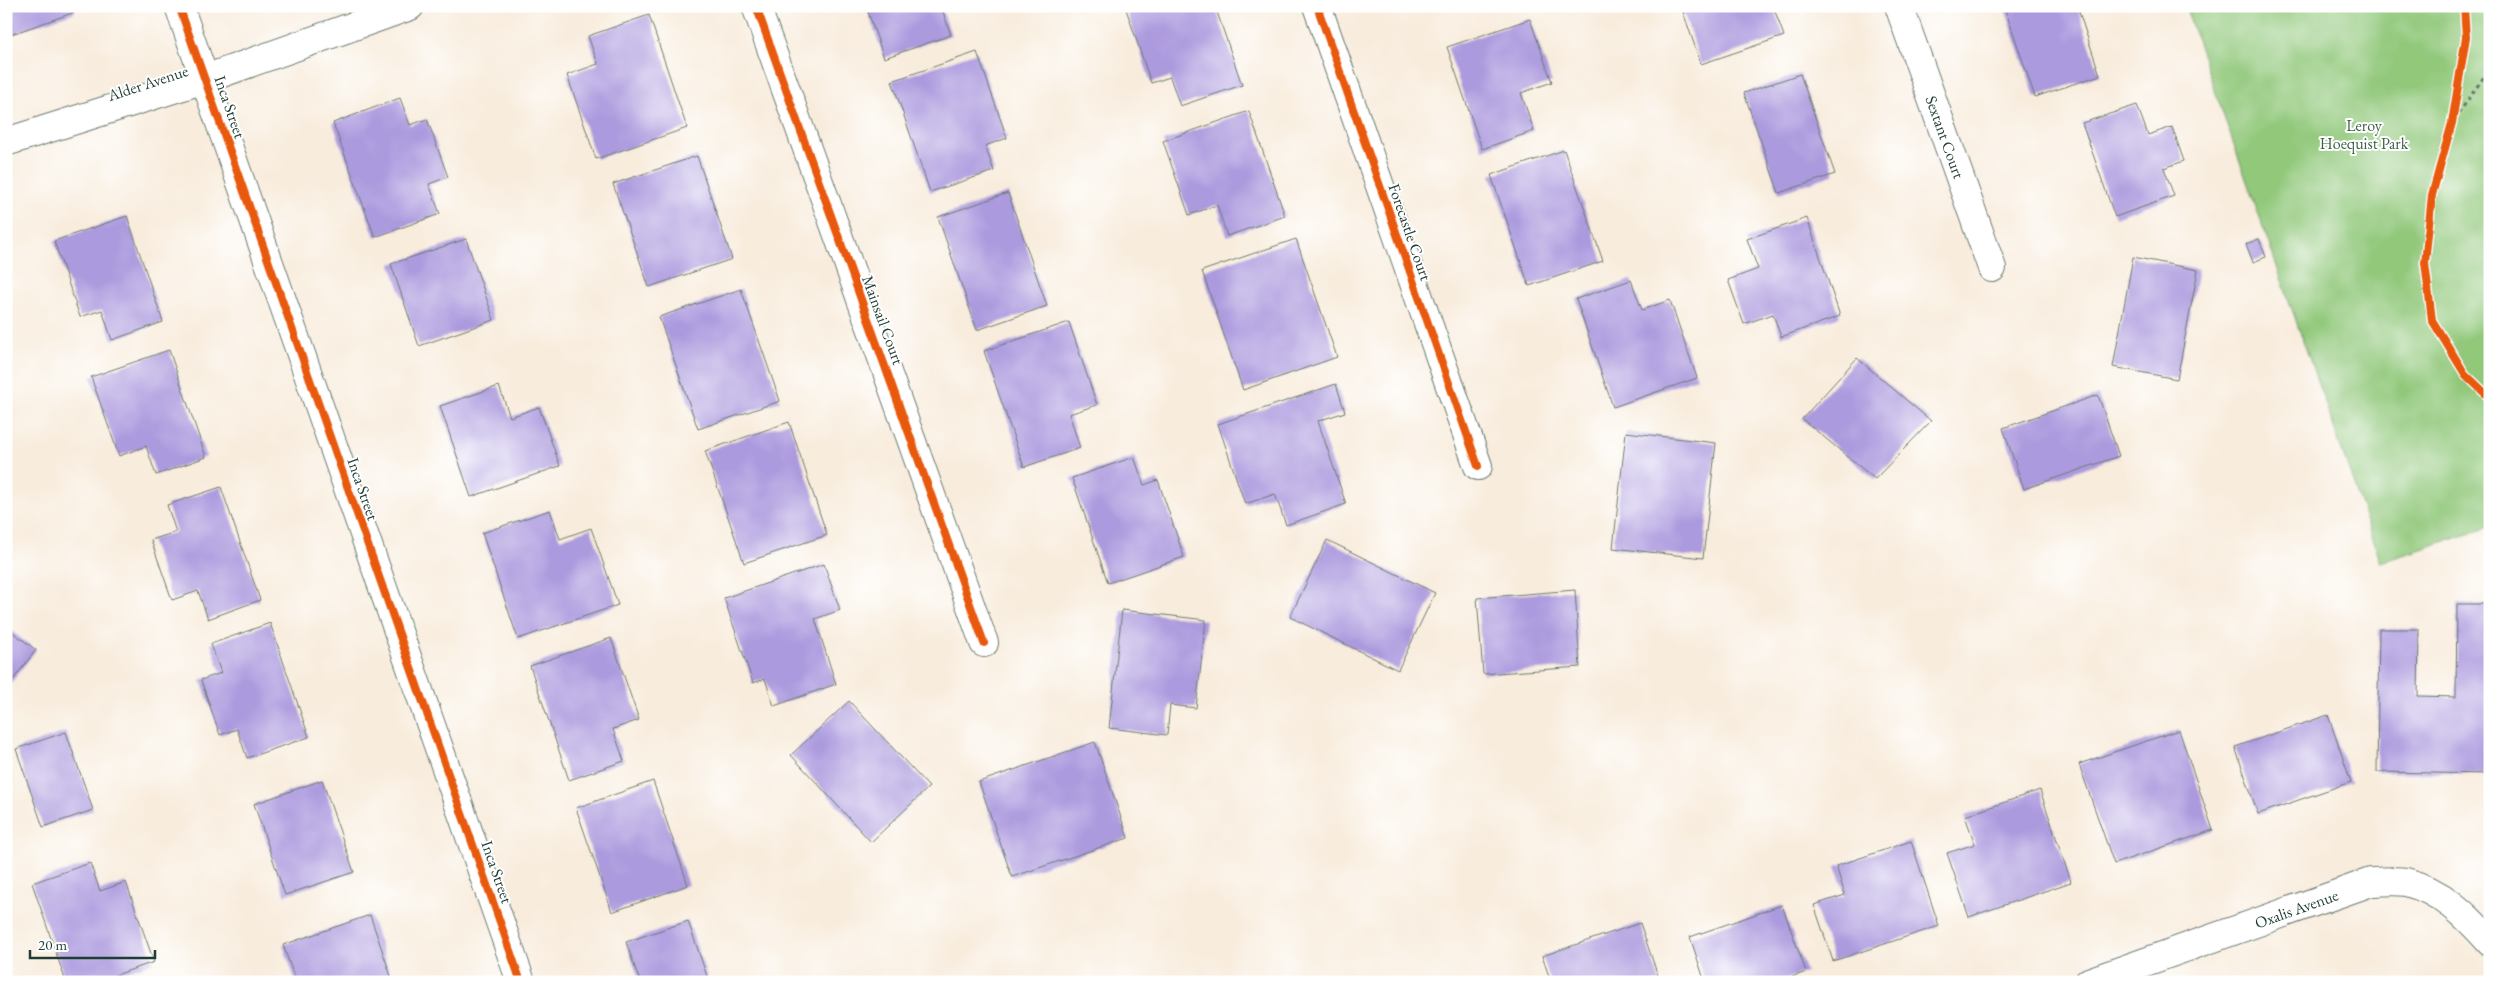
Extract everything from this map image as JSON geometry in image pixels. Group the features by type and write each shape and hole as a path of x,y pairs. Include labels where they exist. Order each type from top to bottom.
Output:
{"street":[{"name":"Inca Street","path":"179,6 521,982"},
{"name":"Alder Avenue","path":"6,142 205,79 410,6"},
{"name":"Mainsail Court","path":"756,6 984,643"},
{"name":"Forecastle Court","path":"1317,6 1478,466"},
{"name":"Sextant Court","path":"1898,6 1992,268"},
{"name":"Oxalis Avenue","path":"2088,982 2371,882 2405,882 2438,894 2467,915 2490,942"}],"path":[{"path":"2464,6 2466,37 2452,123 2432,195 2425,263 2432,320 2465,374 2490,398"},
{"path":"2452,123 2490,68"}],"green space":[{"name":"Leroy Hoequist Park","path":"2185,6 2490,6 2490,527 2381,562"}],"building":[{"path":"6,6 73,6 75,12 6,36"},
{"path":"866,6 941,6 951,35 884,58"},
{"path":"1125,6 1215,6 1242,85 1180,106 1170,77 1151,83"},
{"path":"1681,6 1773,6 1784,36 1701,64"},
{"path":"2004,6 2077,6 2100,75 2035,97"},
{"path":"649,15 687,128 596,159 567,75 598,64 588,36"},
{"path":"1530,19 1552,82 1521,93 1534,131 1482,149 1447,47"},
{"path":"977,52 1007,138 985,146 994,171 930,192 892,81"},
{"path":"1800,74 1835,174 1779,193 1744,93"},
{"path":"400,98 410,125 427,119 448,177 429,184 440,214 375,237 333,123"},
{"path":"2137,105 2148,135 2172,127 2184,161 2164,168 2174,196 2115,217 2082,123"},
{"path":"1249,111 1285,216 1227,236 1217,205 1189,215 1163,141"},
{"path":"1564,150 1603,261 1529,286 1491,175"},
{"path":"697,156 732,259 649,287 613,184"},
{"path":"1008,193 1047,306 977,330 938,217"},
{"path":"127,216 163,322 112,340 102,310 80,317 54,241"},
{"path":"1807,218 1840,316 1781,337 1773,314 1744,324 1728,280 1758,269 1747,239"},
{"path":"466,239 494,320 419,346 391,264"},
{"path":"1296,239 1337,357 1243,390 1202,271"},
{"path":"2259,239 2266,257 2253,262 2246,244"},
{"path":"2133,257 2198,270 2177,379 2113,367"},
{"path":"1631,280 1642,310 1670,300 1697,378 1613,407 1576,299"},
{"path":"741,289 780,401 698,429 659,317"},
{"path":"1069,322 1097,405 1069,414 1080,448 1024,467 984,351"},
{"path":"169,350 206,457 156,475 146,446 119,456 91,377"},
{"path":"1857,358 1931,421 1875,479 1802,419"},
{"path":"1336,384 1345,412 1318,421 1346,504 1286,525 1275,494 1245,504 1218,424"},
{"path":"499,386 510,417 539,407 560,466 471,497 440,406"},
{"path":"2098,395 2119,456 2024,489 2003,428"},
{"path":"789,422 827,535 744,563 705,451"},
{"path":"1626,432 1716,443 1703,558 1613,548"},
{"path":"1134,457 1144,485 1158,480 1184,557 1108,583 1072,478"},
{"path":"221,487 260,600 208,619 198,591 172,600 151,540 176,532 167,505"},
{"path":"550,510 560,539 591,528 618,605 518,639 482,533"},
{"path":"1327,540 1435,593 1398,670 1290,617"},
{"path":"824,564 840,610 815,619 836,684 774,706 765,679 753,683 724,598"},
{"path":"1575,590 1580,667 1483,674 1477,598"},
{"path":"2457,604 2490,604 2490,774 2377,772 2379,629 2419,629 2418,696 2456,697"},
{"path":"1122,610 1206,620 1196,708 1170,705 1167,735 1109,728"},
{"path":"270,623 309,737 247,758 237,729 220,735 201,680 221,673 211,644"},
{"path":"6,627 36,650 6,689"},
{"path":"611,638 639,720 613,729 624,761 569,780 530,666"},
{"path":"849,701 929,787 871,842 791,755"},
{"path":"2328,715 2351,782 2258,814 2235,747"},
{"path":"2179,730 2213,830 2114,864 2079,764"},
{"path":"66,732 93,810 43,827 16,749"},
{"path":"1095,742 1128,838 1012,877 979,782"},
{"path":"322,780 354,872 285,895 254,804"},
{"path":"653,781 688,885 612,912 576,808"},
{"path":"2040,790 2071,882 1969,917 1947,853 1975,844 1965,816"},
{"path":"1911,841 1939,926 1833,961 1814,905 1845,895 1836,866"},
{"path":"90,863 100,891 126,882 154,962 95,982 66,982 32,883"},
{"path":"1782,905 1806,972 1778,982 1705,982 1690,937"},
{"path":"370,915 393,982 296,982 283,945"},
{"path":"688,921 709,982 640,982 626,942"},
{"path":"1640,923 1660,982 1551,982 1542,956"}],"cycle path":[{"path":"179,6 521,982"},
{"path":"756,6 984,643"},
{"path":"1317,6 1478,466"},
{"path":"2464,6 2466,37 2452,123 2432,195 2425,263 2432,320 2465,374 2490,398"}]}
